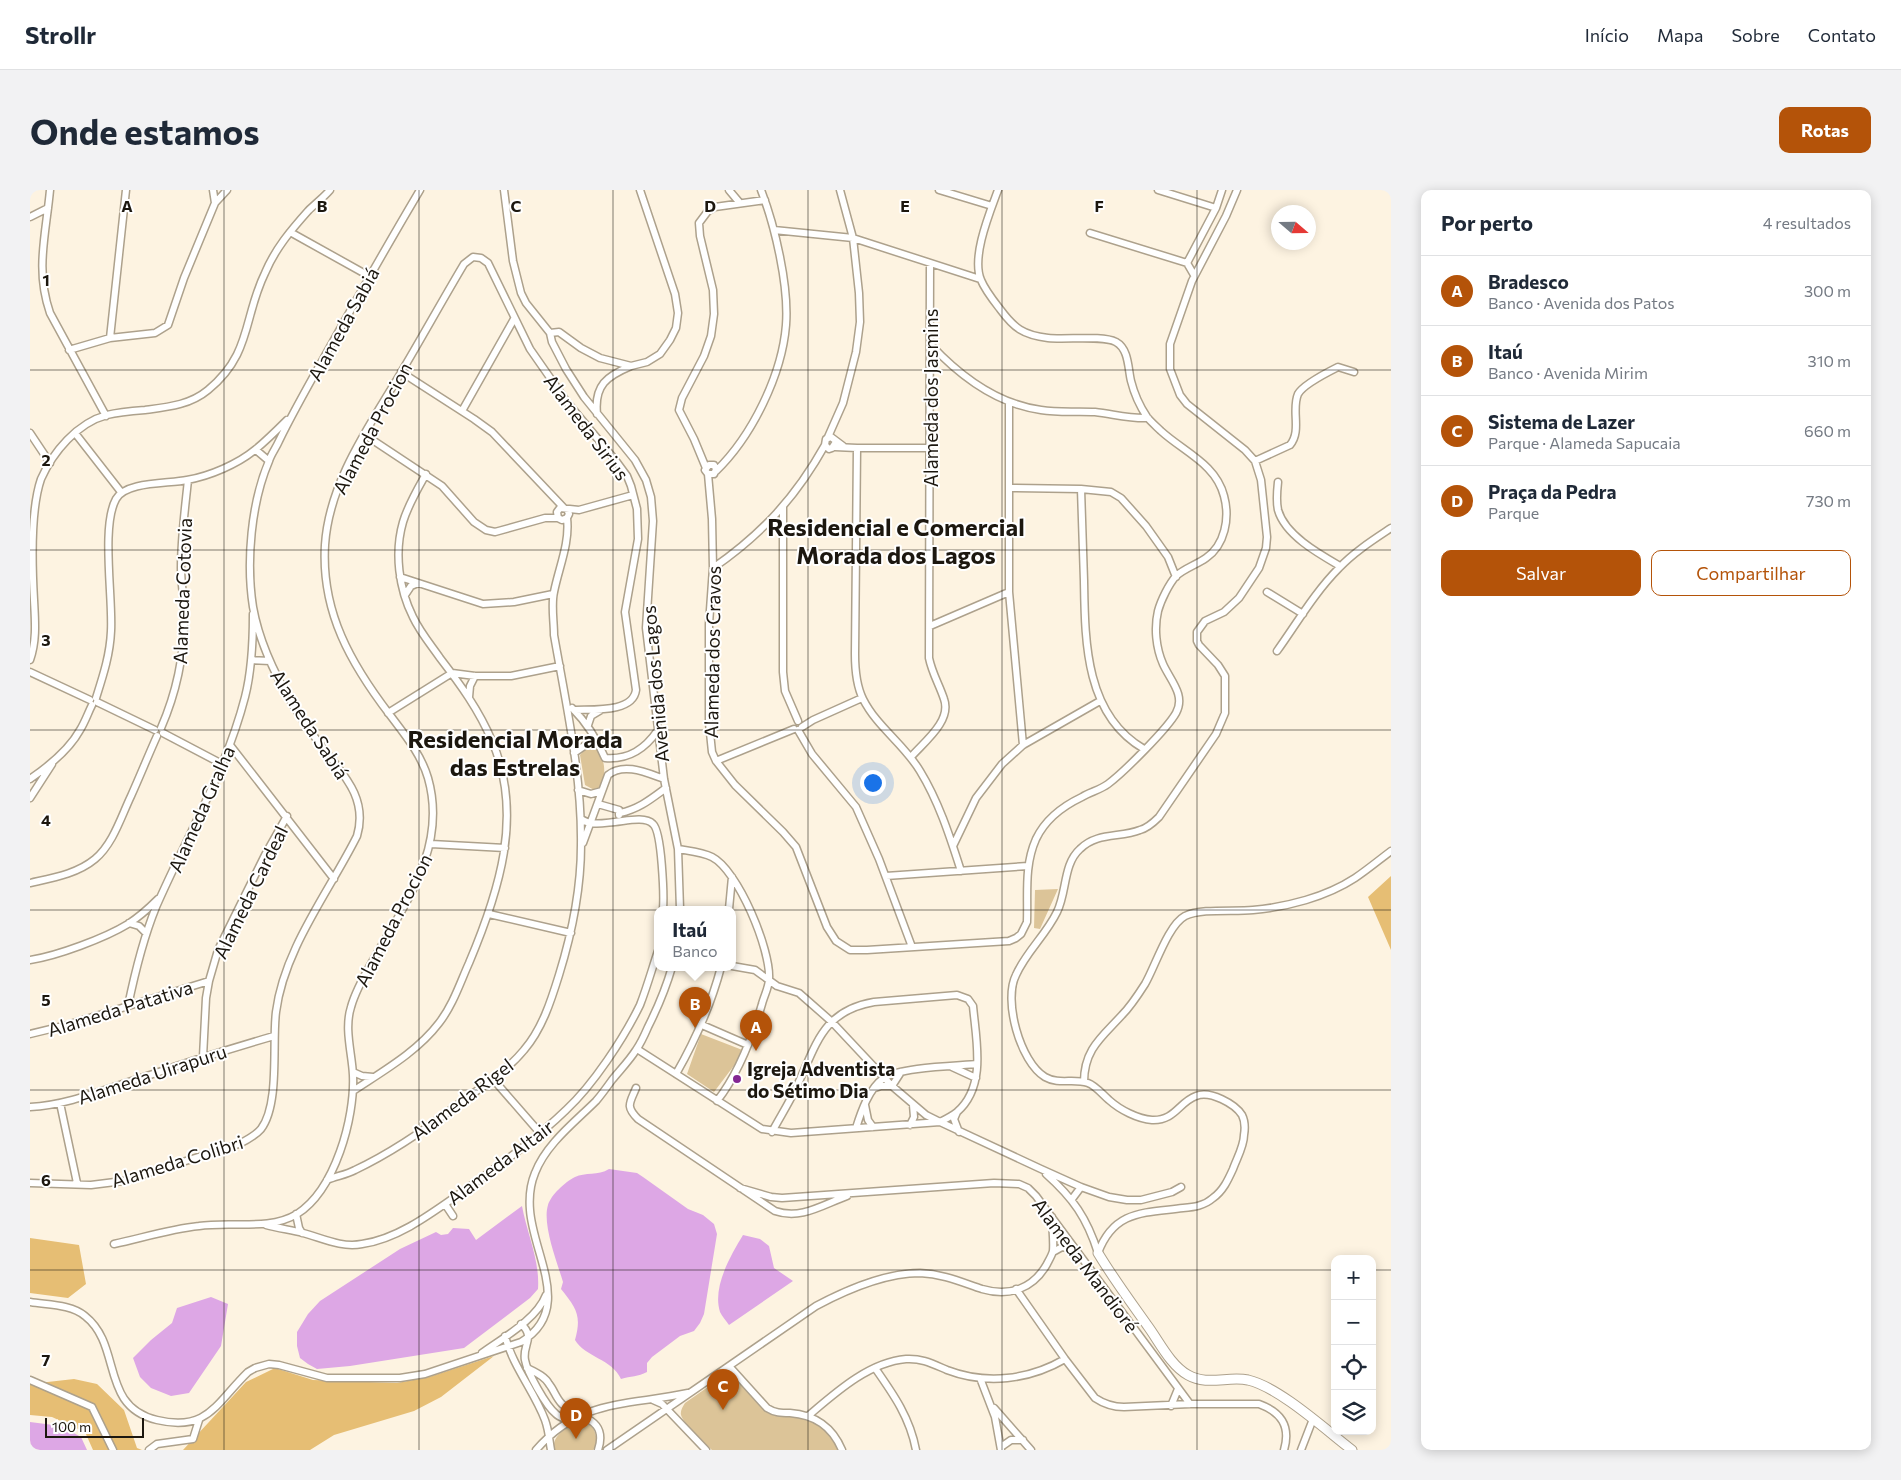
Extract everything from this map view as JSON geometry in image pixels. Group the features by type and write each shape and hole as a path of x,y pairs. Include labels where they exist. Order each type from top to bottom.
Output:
{"street":[{"path":"50,190 41,262 42,283 50,314 106,416"},
{"path":"110,338 126,190"},
{"path":"213,190 215,203"},
{"path":"69,350 110,338 154,333 168,325 215,203 227,190"},
{"name":"Alameda Sabiá","path":"261,1128 267,1118 273,1084 274,1036 279,994 285,974 294,951 357,836 360,825 359,805 344,775 294,706 270,661 254,608 251,567 252,537 258,498 269,461 290,418 369,276 420,190"},
{"path":"504,190 513,261 521,293 529,309 550,333 562,334 581,348 600,358 631,366"},
{"path":"598,415 597,397 603,384 612,374 647,362 660,354 676,328 678,313 674,291 640,190"},
{"path":"729,190 739,202"},
{"path":"761,190 765,200 774,230 784,292 786,325 780,356 770,386 757,415 742,440 725,461 711,470 702,457 679,410 681,402 704,356 711,336 714,314 713,290 699,223 708,210 715,207 739,202 765,200"},
{"path":"714,568 767,525 783,507 820,454 831,443 833,426 856,352 860,322 853,238 840,190"},
{"path":"939,190 992,206"},
{"path":"886,876 1028,866 1036,839 1052,816 1063,807 1107,784 1144,749 1175,715 1178,708 1179,695 1177,688 1160,655 1156,625 1162,599 1176,577 1214,551 1224,533 1225,498 1216,476 1209,467 1168,437 1148,418 1132,383 1121,345 1110,340 1034,336 1012,325 980,279 981,247 998,190"},
{"path":"1158,190 1216,208"},
{"path":"1187,262 1216,208 1222,190"},
{"path":"1098,1252 1105,1236 1125,1219 1160,1210 1200,1206 1213,1199 1221,1191 1229,1178 1244,1138 1244,1121 1238,1110 1220,1099 1203,1094 1193,1097 1169,1117 1160,1120 1146,1119 1116,1106 1094,1086 1084,1082 1059,1082 1048,1079 1037,1071 1022,1048 1015,1024 1012,998 1014,979 1058,911 1065,889 1068,869 1076,853 1081,847 1096,838 1133,832 1151,824 1160,816 1220,728 1226,705 1225,676 1218,665 1199,645 1196,636 1202,623 1224,612 1239,598 1259,568 1267,537 1267,524 1261,480 1255,461 1245,450 1187,404 1180,395 1170,369 1170,344 1194,275 1226,216 1237,190"},
{"path":"30,660 35,633 32,564 34,513 41,481 50,463 64,443 74,433 106,416 177,406 190,401 208,390 225,374 242,347 265,272 282,242 328,191"},
{"path":"30,216 48,208"},
{"path":"774,230 853,238 908,254 980,279"},
{"path":"290,232 369,276"},
{"path":"1090,233 1187,262 1194,275"},
{"name":"Alameda Procion","path":"114,1244 199,1226 270,1222 296,1214 314,1198 332,1170 346,1132 354,1091 348,1024 351,1005 364,976 424,868 431,844 432,806 428,780 422,762 409,739 388,713 348,652 339,634 331,610 324,570 325,544 332,506 342,478 364,434 464,264 473,257 481,258"},
{"name":"Alameda Sirius","path":"481,258 492,269 514,319 530,349 567,402 627,476 633,495 639,524 638,539 625,612 636,690 635,695 624,706 576,712"},
{"name":"Alameda dos Jasmins","path":"911,757 940,724 945,715 945,700 932,671 929,658 930,263"},
{"path":"462,411 514,319"},
{"name":"Avenida dos Lagos","path":"550,333 552,342 575,384 635,460 646,480 650,497 653,521 646,628 664,780 678,849 680,906"},
{"path":"931,345 944,359 978,386 1009,402 1040,410 1095,412 1129,418 1148,418"},
{"path":"1255,461 1290,445 1294,440 1296,405 1298,395 1302,389 1338,367 1354,372"},
{"name":"Alameda Rigel","path":"327,1180 355,1171 402,1144 439,1119 513,1062 533,1038 555,986 571,934 578,888 581,819 574,753 554,635 553,594 565,552 566,535 562,514 550,495 503,442 474,418 401,372"},
{"path":"1009,402 1010,592 1023,745"},
{"path":"30,798 56,759 80,730 106,671 111,634 110,524 112,509 121,492 133,487 188,480 216,471 256,450 290,418"},
{"path":"30,432 50,463"},
{"path":"74,433 121,492"},
{"path":"364,434 426,474 451,494 474,522 486,530 495,532 509,529 633,495"},
{"path":"831,443 857,448 929,448"},
{"path":"857,448 855,671 862,698 876,719 911,757 933,796 962,871"},
{"path":"256,450 269,461"},
{"name":"Alameda dos Cravos","path":"711,470 709,485 714,568 710,624 710,741 716,761 735,785 791,840 800,856 827,927 836,941 850,950 1016,938 1024,928 1027,912 1028,866"},
{"path":"354,1091 408,1053 426,1037 445,1015 489,914 498,888 506,848 504,782 493,743 469,696 413,619 400,577 398,542 402,525 408,506 426,474"},
{"name":"Alameda Cotovia","path":"30,883 75,870 89,863 102,852 118,826 174,696 183,651 182,534 188,480"},
{"path":"1278,482 1278,506 1281,517 1288,527 1308,546 1340,566"},
{"path":"1010,488 1081,489 1111,492 1121,498 1161,546 1168,557 1176,577"},
{"path":"1081,489 1087,655 1100,701 1124,735 1144,749"},
{"path":"783,507 783,672 785,690 798,726 812,754 856,807 866,826 912,947"},
{"path":"1277,650 1329,578 1340,566 1356,552 1391,528"},
{"path":"400,577 483,604 514,602 553,594"},
{"path":"405,595 411,586 418,583"},
{"path":"930,626 1010,592"},
{"path":"1267,592 1303,614"},
{"name":"Alameda Gralha","path":"128,1006 146,933 230,745 246,695 251,660 254,608"},
{"path":"251,660 270,661"},
{"path":"388,713 452,673 475,676 511,676 560,666"},
{"path":"30,672 159,732 222,764"},
{"path":"469,696 470,686 475,676"},
{"path":"716,761 862,698"},
{"path":"953,846 976,798 1002,764 1023,745 1100,701"},
{"path":"566,703 588,725 599,742 605,758 608,775 581,846"},
{"path":"588,725 594,713 604,708"},
{"path":"569,720 576,712"},
{"path":"605,758 617,759 630,755 649,742 658,730"},
{"path":"574,753 587,744 599,742"},
{"path":"230,745 334,879"},
{"path":"30,779 56,759"},
{"path":"608,775 616,769 626,768 664,780"},
{"path":"614,822 620,813 633,810 666,788"},
{"path":"578,790 591,794 602,791"},
{"path":"598,804 619,810 620,813"},
{"name":"Alameda Cardeal","path":"203,1057 204,1018 209,981 218,950 265,854 287,816"},
{"path":"581,819 590,824 642,820 653,824 656,828 659,842 663,906"},
{"path":"431,844 506,848"},
{"path":"678,849 712,857 732,877 746,902 767,956 769,980 748,1046 736,1071 717,1101"},
{"path":"1084,1082 1084,1069 1096,1042 1124,1013 1140,992 1163,946 1180,920 1194,913 1256,910 1285,905 1314,896 1354,879 1391,851"},
{"path":"729,906 732,877"},
{"path":"30,960 68,949 111,932 129,923 161,896"},
{"path":"489,914 571,934"},
{"path":"129,923 139,926 146,933"},
{"name":"Alameda Altair","path":"256,1223 346,1245 366,1244 396,1233 444,1204 540,1133 567,1109 591,1081 628,1027 649,982 654,965"},
{"path":"736,967 755,970 777,986 799,993 832,1022 892,1086 926,1115 959,1132 1041,1170 1109,1197 1128,1200 1155,1198 1182,1187"},
{"path":"30,1302 74,1310 83,1314 98,1330 123,1399 135,1411 148,1418 177,1424 199,1420 209,1413 248,1372 269,1364 292,1367 327,1378 400,1378 425,1374 480,1354 508,1348 528,1338 543,1318 547,1308 548,1289 544,1264 530,1212 531,1188 535,1173 541,1161 554,1144 597,1099 637,1049 664,992 671,971"},
{"path":"676,1074 709,1010 720,971"},
{"name":"Alameda Patativa","path":"30,1034 67,1026 209,981"},
{"path":"637,1049 762,1130 772,1132 791,1133 940,1122 956,1112 970,1094 976,1078 977,1064 973,1006 971,1002 964,997 958,996 860,1005 848,1010 822,1032 796,1090 772,1132"},
{"path":"702,1026 748,1046"},
{"name":"Alameda Uirapuru","path":"30,1107 60,1103 274,1036"},
{"path":"856,1128 865,1105 875,1088 884,1078 902,1071 977,1064"},
{"path":"949,1066 976,1078"},
{"path":"892,1086 902,1071"},
{"path":"353,1072 362,1076 373,1077"},
{"path":"493,1079 540,1133"},
{"path":"875,1088 892,1086"},
{"name":"Alameda Mandioré","path":"636,1088 629,1105 630,1111 638,1119 768,1207 784,1214 800,1214 852,1194"},
{"path":"60,1103 77,1183"},
{"path":"910,1125 914,1117 913,1104"},
{"path":"865,1105 868,1120 873,1127"},
{"path":"956,1112 954,1119 959,1132"},
{"name":"Alameda Colibri","path":"30,1183 107,1184 140,1176 239,1144 252,1137 261,1128"},
{"path":"1041,1170 1072,1199 1085,1219 1107,1269 1182,1371 1189,1376 1204,1380 1239,1379 1267,1388 1313,1419 1352,1450"},
{"name":"Alameda Mandioré","path":"740,1188 771,1198 994,1183 1019,1184 1032,1192 1052,1215 1073,1248 1190,1404"},
{"path":"1072,1199 1081,1187"},
{"path":"819,1196 821,1206"},
{"path":"768,1207 771,1198"},
{"path":"444,1204 453,1216"},
{"path":"296,1214 302,1233"},
{"path":"607,1450 816,1306 838,1294 905,1274 920,1273 938,1274 988,1290 1006,1292 1024,1288 1043,1271 1053,1252 1052,1215"},
{"path":"1053,1252 1062,1247 1073,1248"},
{"path":"480,1354 538,1309 543,1304 548,1289"},
{"path":"1016,1289 1064,1359 1095,1398 1101,1402 1116,1407 1259,1404 1278,1414 1283,1421 1287,1440 1284,1450"},
{"path":"521,1324 526,1329 528,1338 524,1357 529,1370 555,1414 569,1421"},
{"path":"505,1336 508,1348 541,1411 550,1435 551,1450"},
{"path":"808,1416 827,1400 875,1368 893,1362 912,1359 930,1362 947,1370 980,1378 1002,1379 1028,1375 1050,1368 1064,1359"},
{"path":"729,1366 767,1408 775,1412 808,1416 822,1422 836,1438 842,1450"},
{"path":"875,1368 900,1404 907,1418 916,1450"},
{"path":"523,1378 529,1370"},
{"path":"529,1370 549,1382 559,1401 564,1406 590,1419 599,1431 598,1450"},
{"path":"980,1378 991,1405 1001,1449 1011,1440 1022,1440"},
{"path":"30,1380 92,1407 113,1450"},
{"path":"1171,1406 1178,1389"},
{"path":"536,1450 550,1435 582,1414 617,1404 653,1400 692,1392"},
{"path":"653,1400 667,1410 706,1450"},
{"path":"991,1405 1031,1450"},
{"path":"541,1411 549,1406"},
{"path":"1301,1450 1313,1419"},
{"path":"149,1450 157,1444 194,1438 199,1420"}],"shaded area":[{"path":"596,747 602,757 604,778 601,789 596,791 585,785 580,755 585,749"},
{"path":"1391,876 1391,950 1368,897"},
{"path":"1058,889 1040,929 1034,928 1035,890"},
{"path":"701,1034 745,1051 714,1092 687,1074"},
{"path":"609,1169 637,1173 688,1209 703,1215 714,1224 717,1234 704,1314 700,1323 694,1331 680,1336 652,1357 647,1363 647,1372 621,1379 617,1372 579,1346 575,1340 578,1318 574,1307 561,1289 563,1282 551,1243 547,1222 548,1205 555,1193 563,1185 579,1176"},
{"path":"522,1206 535,1257 538,1289 530,1298 464,1348 350,1366 317,1369 300,1358 297,1346 297,1332 308,1314 320,1301 400,1249 436,1232 441,1235 448,1234 453,1228 469,1229 476,1240"},
{"path":"743,1235 760,1239 769,1246 774,1268 793,1281 729,1325 720,1312 719,1292 724,1272"},
{"path":"30,1238 79,1245 86,1284 68,1298 30,1293"},
{"path":"211,1297 228,1304 221,1346 189,1393 171,1396 151,1388 140,1377 133,1358 172,1323 177,1308"},
{"path":"494,1356 441,1397 414,1411 334,1435 310,1450 183,1450 246,1382 275,1368 313,1380 397,1383 429,1377"},
{"path":"729,1374 734,1376 768,1413 807,1419 822,1426 832,1436 839,1450 712,1450 686,1424 681,1412 685,1403"},
{"path":"74,1379 97,1384 124,1410 137,1448 142,1450 93,1450 85,1432 52,1417 30,1415 30,1384"},
{"path":"581,1421 592,1426 595,1432 597,1444 593,1450 554,1450 554,1444 558,1435"},
{"path":"30,1422 61,1426 81,1437 87,1450 30,1450"}],"place":[{"name":"Itaú","path":"695,1028"},
{"name":"Bradesco","path":"756,1051"},
{"name":"Igreja Adventista do Sétimo Dia","path":"737,1079"},
{"name":"Sistema de Lazer","path":"723,1410"},
{"name":"Praça da Pedra","path":"576,1439"}],"district":[{"name":"Residencial e Comercial Morada dos Lagos","path":"896,540"},
{"name":"Residencial Morada das Estrelas","path":"515,752"}]}
